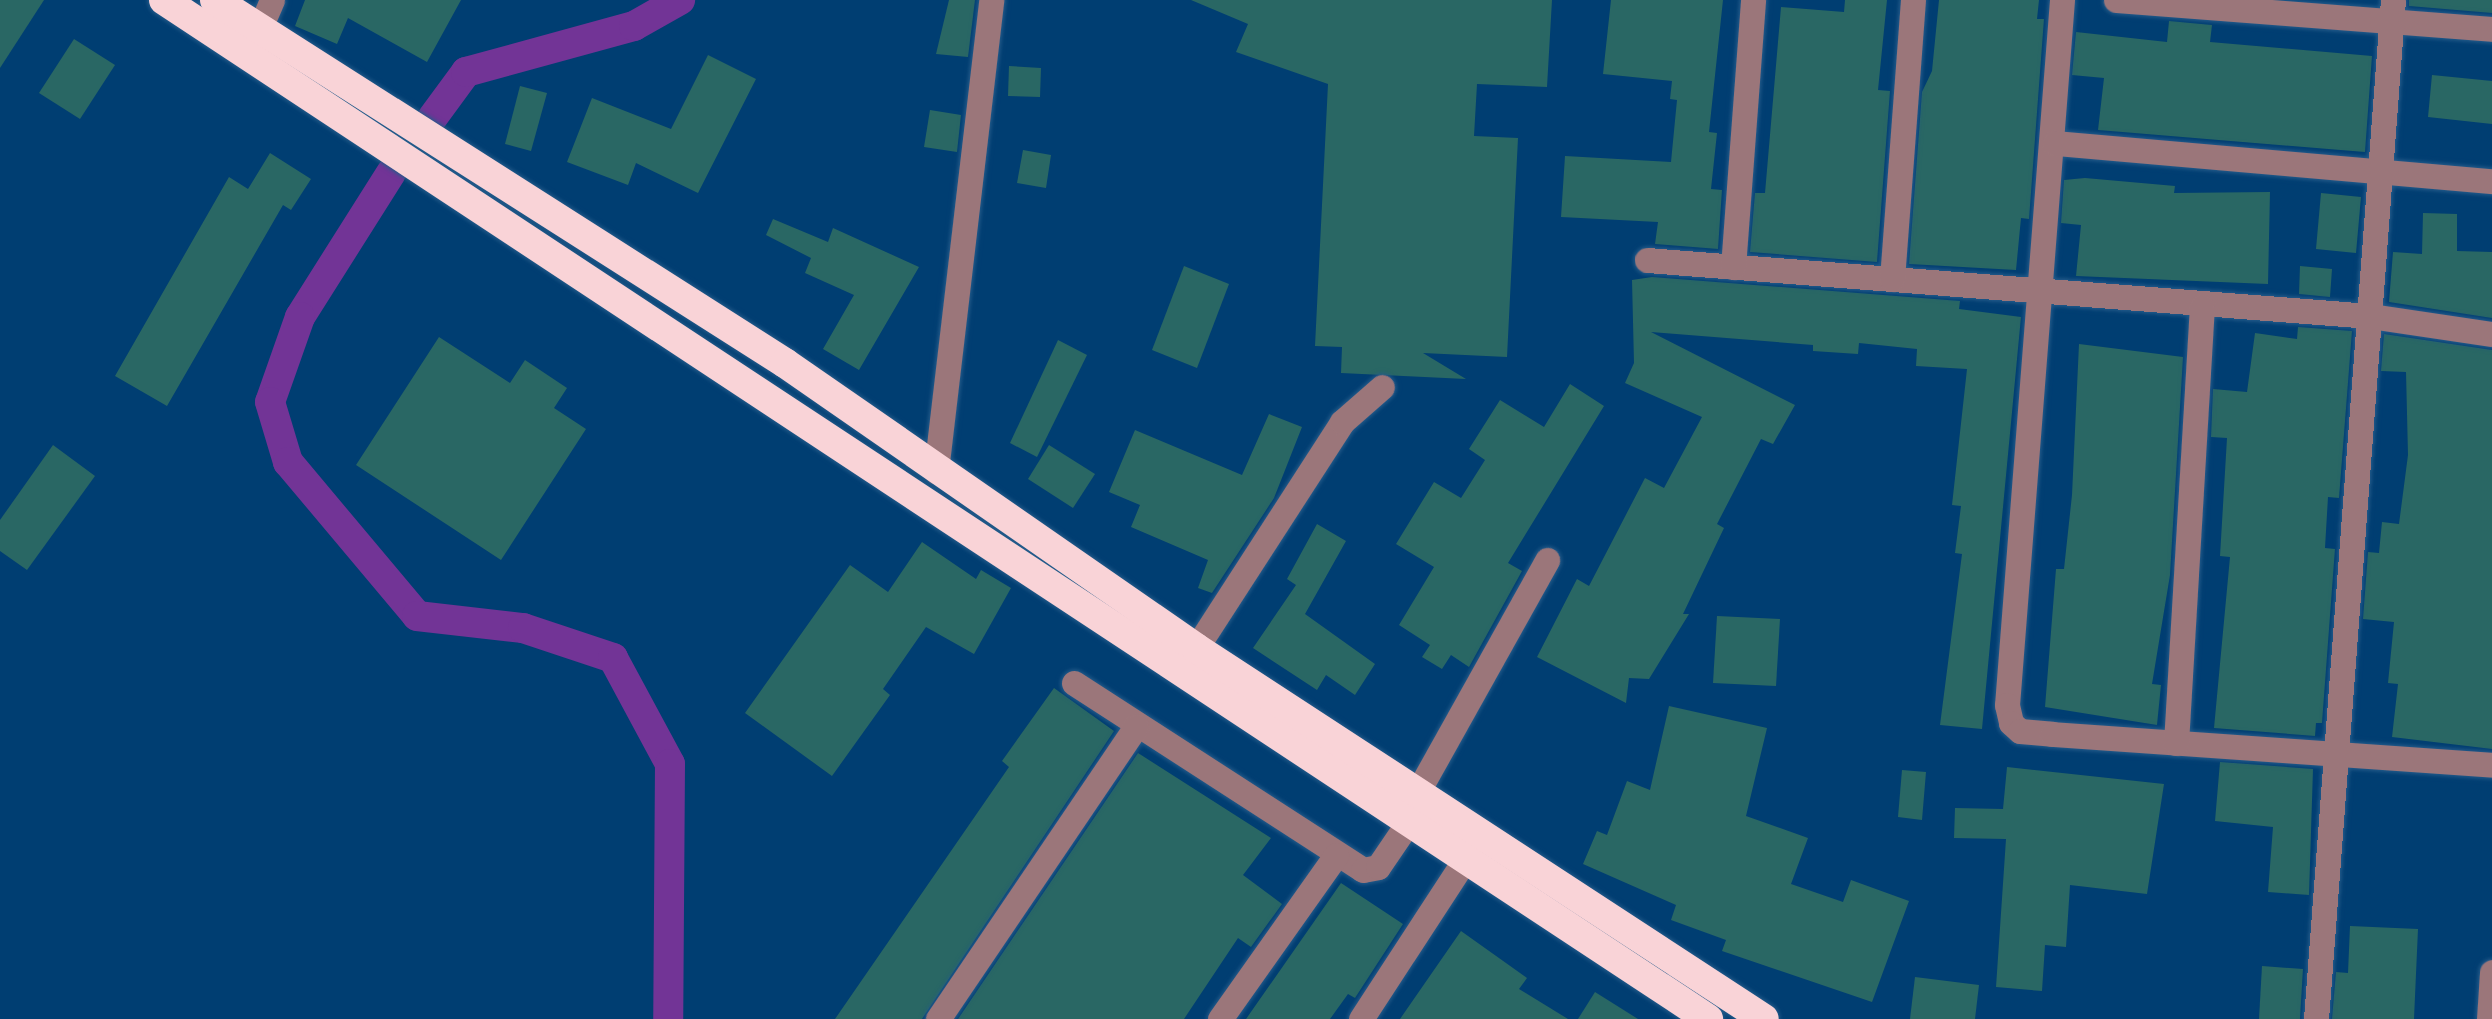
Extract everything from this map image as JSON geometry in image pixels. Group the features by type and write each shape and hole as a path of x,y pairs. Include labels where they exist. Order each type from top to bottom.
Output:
{"highway":[{"path":"164,0 266,14 626,281 1413,807 1764,1019"},
{"path":"207,8 246,58 626,281 785,363 1196,648 1413,807 1468,855 1708,1019"}],"street":[{"path":"936,471 990,0"},
{"path":"1733,266 1753,0"},
{"path":"1892,279 1912,0"},
{"path":"2062,0 2044,294 2007,704 2011,723 2032,732 2492,766"},
{"path":"2116,0 2393,10 2492,29"},
{"path":"2316,1019 2393,10"},
{"path":"246,58 266,14"},
{"path":"2055,143 2492,181"},
{"path":"1647,260 2202,307 2370,316 2492,334"},
{"path":"2176,743 2202,307"},
{"path":"1196,648 1342,422 1382,387"},
{"path":"1074,684 1336,855 1371,872 1413,807 1548,560"},
{"path":"938,1019 1136,726"},
{"path":"1220,1019 1336,855"},
{"path":"1360,1019 1468,855"},
{"path":"2489,1019 2492,972"}],"building":[{"path":"0,0 44,0 0,68"},
{"path":"305,0 461,0 427,62 348,18 337,44 295,26"},
{"path":"949,0 975,0 968,57 936,54"},
{"path":"1191,0 1552,0 1547,87 1477,84 1474,136 1518,138 1507,357 1423,353 1466,379 1341,373 1342,347 1315,346 1328,84 1236,52 1248,24"},
{"path":"1611,0 1723,0 1709,132 1717,133 1711,189 1722,190 1718,249 1655,244 1658,222 1561,217 1565,156 1671,162 1677,100 1670,99 1672,81 1603,74"},
{"path":"1845,0 1887,0 1878,90 1890,91 1877,262 1750,252 1755,193 1765,193 1781,7 1844,12"},
{"path":"1939,0 2039,0 2037,19 2044,19 2029,219 2021,218 2016,270 1909,264 1922,92 1932,71"},
{"path":"2409,0 2492,0 2492,13 2409,6"},
{"path":"2169,21 2212,25 2210,42 2372,56 2365,152 2098,130 2104,78 2072,75 2076,32 2167,42"},
{"path":"74,39 115,65 80,119 39,93"},
{"path":"708,55 756,79 698,193 636,163 628,185 567,162 592,98 671,129"},
{"path":"1009,66 1041,68 1040,97 1008,96"},
{"path":"2432,75 2492,81 2492,124 2428,117"},
{"path":"520,86 547,93 531,151 505,144"},
{"path":"930,110 961,115 957,152 924,147"},
{"path":"1023,150 1051,155 1046,188 1017,183"},
{"path":"270,153 311,179 291,210 283,205 167,406 115,376 229,177 248,189"},
{"path":"2085,178 2175,186 2174,193 2270,192 2268,284 2076,276 2081,225 2061,223 2064,180"},
{"path":"2321,193 2361,197 2356,253 2316,249"},
{"path":"2423,213 2457,214 2457,251 2492,252 2492,318 2389,302 2393,252 2422,254"},
{"path":"773,219 828,242 833,228 919,267 859,370 823,349 854,295 805,273 811,258 766,235"},
{"path":"1184,266 1229,284 1197,368 1152,350"},
{"path":"2300,266 2332,269 2330,297 2299,294"},
{"path":"1652,277 1960,301 1959,309 2021,317 1982,729 1940,725 1962,554 1955,553 1961,506 1952,505 1967,369 1916,366 1917,349 1859,343 1858,354 1813,351 1813,345 1651,332 1795,405 1773,444 1761,439 1717,524 1724,528 1683,614 1689,614 1649,679 1629,678 1626,703 1537,657 1577,579 1589,586 1645,478 1664,488 1702,417 1625,383 1634,363 1632,280"},
{"path":"2298,327 2352,331 2339,498 2328,497 2325,548 2335,549 2322,723 2316,723 2315,736 2214,728 2230,557 2220,556 2227,438 2211,437 2213,389 2247,392 2255,333 2297,339"},
{"path":"2384,334 2492,350 2492,749 2392,737 2398,684 2388,683 2394,622 2363,619 2368,552 2379,553 2382,522 2399,524 2408,455 2406,372 2381,371"},
{"path":"439,337 510,383 525,360 567,388 554,408 586,429 501,560 356,465"},
{"path":"1058,340 1087,355 1037,457 1010,443"},
{"path":"2079,344 2183,357 2170,575 2152,684 2161,685 2157,725 2045,707 2056,569 2064,569 2072,495"},
{"path":"1570,384 1604,406 1508,563 1522,571 1469,667 1451,655 1442,669 1422,657 1430,645 1399,625 1434,567 1396,544 1434,482 1461,498 1485,460 1469,449 1500,400 1544,427"},
{"path":"1269,414 1302,427 1274,498 1212,593 1198,588 1208,560 1131,527 1140,505 1109,492 1135,430 1242,475"},
{"path":"53,445 95,476 27,570 0,551 0,520"},
{"path":"1049,445 1095,474 1073,508 1028,479"},
{"path":"1317,524 1346,541 1305,614 1375,664 1355,695 1326,675 1317,690 1253,648 1296,585 1287,579"},
{"path":"922,542 976,579 981,570 1011,588 974,654 926,627 883,689 890,695 832,776 745,713 850,565 888,592"},
{"path":"1717,616 1780,619 1776,686 1713,683"},
{"path":"1054,688 1114,731 922,1019 835,1019 1009,767 1002,761"},
{"path":"1669,706 1767,728 1746,816 1808,838 1791,884 1843,902 1851,880 1909,901 1872,1002 1722,951 1726,940 1671,920 1676,905 1583,864 1597,831 1607,835 1627,781 1650,790"},
{"path":"1138,753 1271,838 1243,875 1282,904 1251,947 1238,938 1184,1019 958,1019"},
{"path":"2220,762 2313,769 2309,895 2268,892 2273,827 2215,821"},
{"path":"2007,767 2164,784 2147,894 2070,885 2066,947 2045,945 2042,991 1996,987 2006,839 1954,838 1955,808 2003,809"},
{"path":"1902,770 1926,772 1922,820 1898,817"},
{"path":"1341,883 1403,924 1355,998 1348,994 1330,1019 1246,1019"},
{"path":"2350,926 2418,929 2414,1019 2332,1019 2336,972 2348,973"},
{"path":"1461,931 1527,978 1519,989 1568,1019 1400,1019"},
{"path":"2262,966 2303,969 2300,1019 2259,1019"},
{"path":"1915,977 1979,985 1975,1019 1910,1019"},
{"path":"1595,992 1638,1019 1578,1019"}],"waterway":[{"path":"433,117 466,72 634,26 680,0"},
{"path":"391,173 300,317 270,402 288,462 417,616 523,628 613,658 670,764 668,1019"}]}
